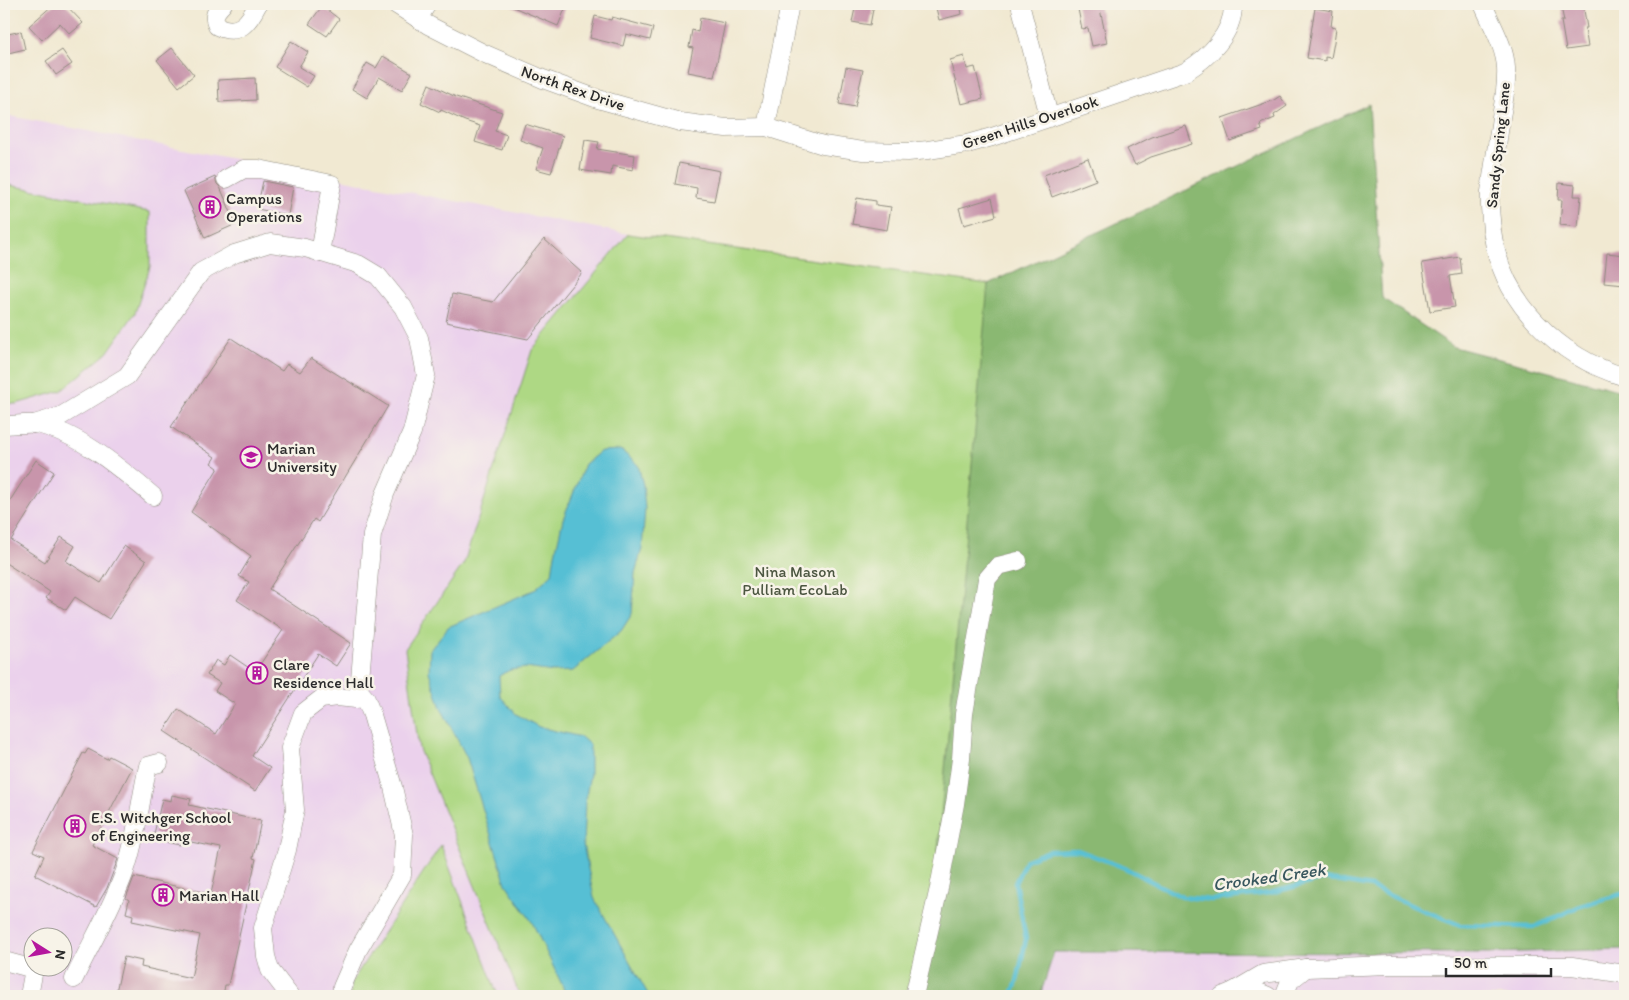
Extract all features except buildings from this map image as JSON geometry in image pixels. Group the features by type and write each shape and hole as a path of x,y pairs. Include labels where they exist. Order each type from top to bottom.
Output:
{"street":[{"path":"223,4 214,13 214,20 217,26 231,31 246,24 258,4"},
{"name":"North Rex Drive","path":"395,4 471,48 555,84 598,99 668,119 693,124 726,128 766,127"},
{"path":"418,19 428,4"},
{"path":"766,127 790,4"},
{"path":"1020,4 1050,116"},
{"name":"Green Hills Overlook","path":"766,127 804,140 836,148 869,151 908,152 967,144 1185,72 1201,62 1220,40 1229,23 1233,4"},
{"name":"Sandy Spring Lane","path":"1483,4 1503,51 1506,67 1506,88 1490,192 1494,243 1502,268 1516,297 1528,313 1555,340 1588,362 1625,377"},
{"path":"226,179 244,169 259,169 332,184 320,252"},
{"path":"4,425 34,424 61,416 128,376 202,272 234,254 270,243 320,252 358,264 378,276 403,307 419,338 426,375 412,432 385,494 372,535 359,691 356,699 337,697 321,699 304,713 290,748 295,810 287,850 263,928 266,956 270,970 290,996"},
{"path":"34,424 71,437 117,466 152,496"},
{"path":"914,996 939,888 955,804 964,714 987,579 998,566 1018,561"},
{"path":"341,996 342,987 358,950 402,875 404,835 393,787 369,707 366,699 359,691"},
{"path":"74,979 125,871 137,824 142,789 148,766 159,763"},
{"path":"4,961 34,969 29,996"},
{"path":"1228,994 1263,974 1306,968 1399,965 1572,966 1625,974"},
{"path":"1284,996 1290,981 1306,968"},
{"path":"1228,994 1262,993 1268,996"}],"shaded area":[{"name":"Marian University","path":"4,115 628,234 532,350 464,563 405,649 520,996 4,996"},
{"path":"1625,949 1625,996 1040,996 1054,952 1492,953"}],"green space":[{"path":"1369,104 1382,298 1454,347 1625,392 1625,949 1492,953 1054,952 1040,996 925,996 988,284"},
{"path":"4,184 150,212 150,267 135,313 107,353 61,391 16,404 4,403"},
{"name":"Nina Mason Pulliam EcoLab","path":"628,234 988,284 1092,301 1166,793 969,996 520,996 419,749 405,649 464,563 532,350"},
{"path":"441,845 498,996 350,996 351,983"}],"water":[{"path":"621,450 638,465 643,485 645,509 642,549 635,573 632,614 621,631 573,671 553,672 526,668 510,670 499,676 500,696 516,714 539,727 581,737 590,745 590,774 585,802 583,844 594,898 649,996 565,996 563,987 532,922 506,884 467,758 441,708 429,672 430,650 448,627 534,590 552,574 563,519 585,464 601,451"}],"waterway":[{"name":"Crooked Creek","path":"1011,996 1017,982 1026,939 1015,883 1026,860 1049,851 1078,850 1125,868 1182,897 1212,900 1270,893 1324,879 1371,887 1460,925 1534,927 1580,906 1625,893"}],"place":[{"name":"Campus Operations","path":"210,207"},
{"name":"Marian University","path":"251,457"},
{"name":"Clare Residence Hall","path":"257,673"},
{"name":"E.S. Witchger School of Engineering","path":"75,826"},
{"name":"Marian Hall","path":"163,895"}]}
